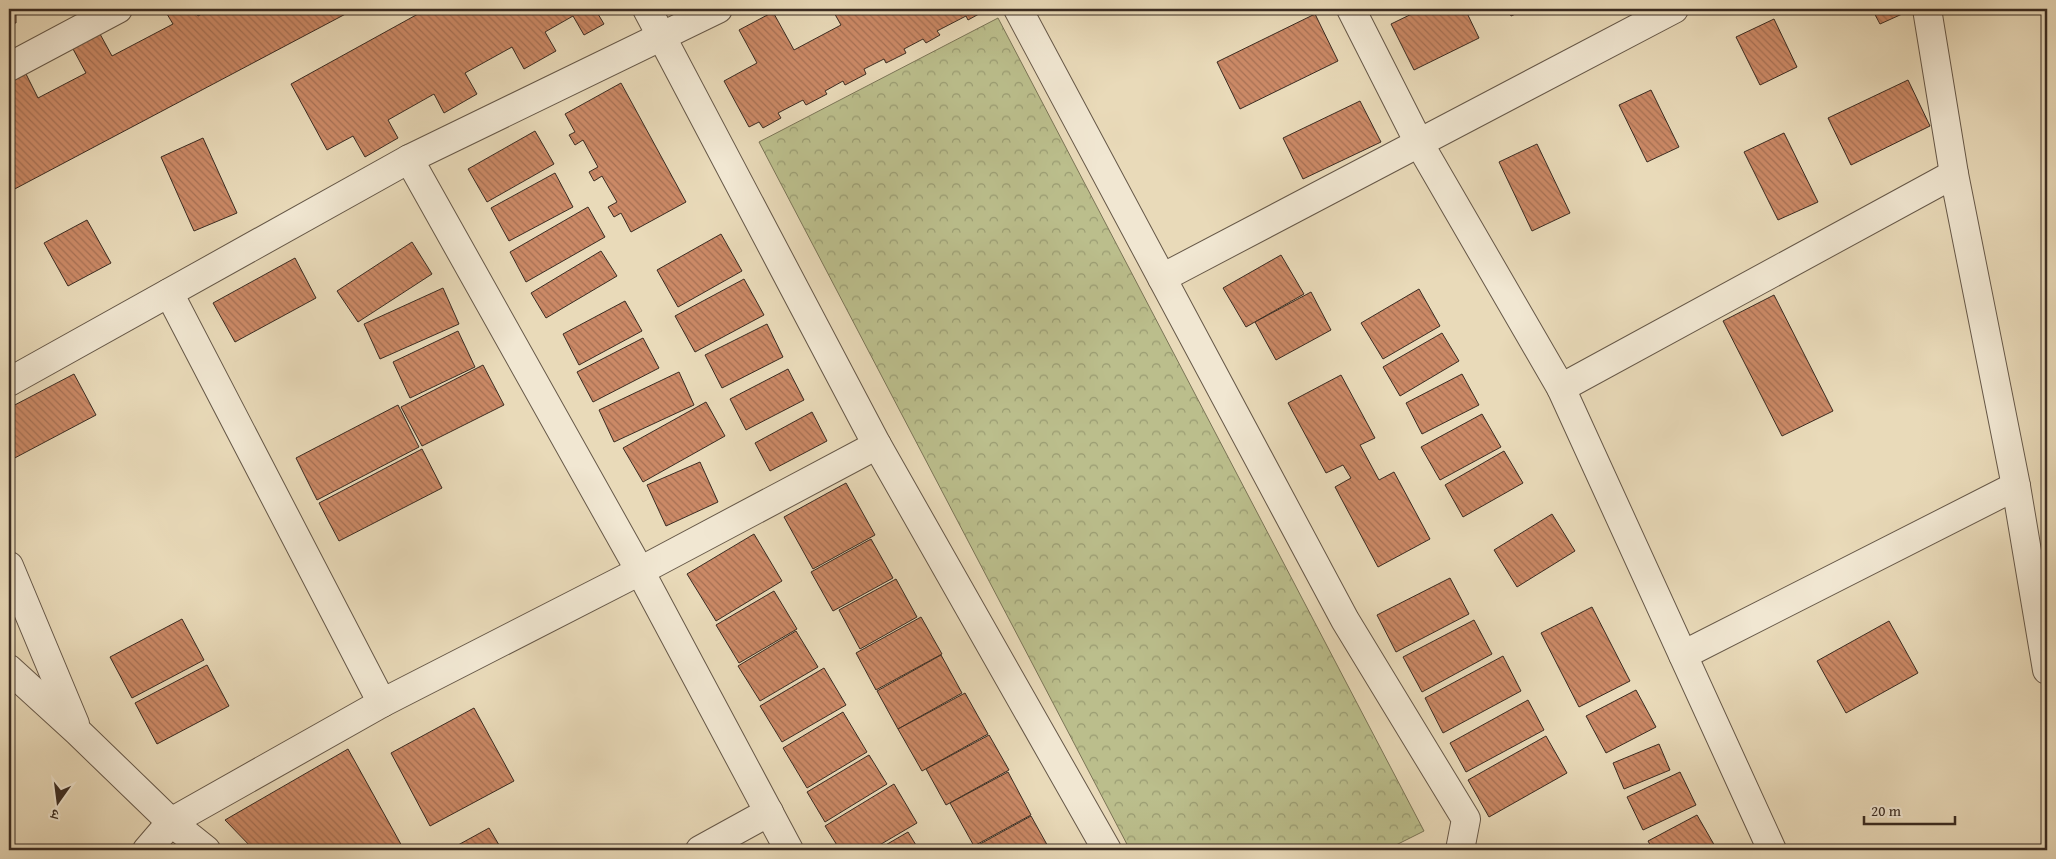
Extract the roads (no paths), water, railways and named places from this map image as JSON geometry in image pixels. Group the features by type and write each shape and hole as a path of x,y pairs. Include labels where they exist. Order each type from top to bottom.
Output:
{"street":[{"path":"9,67 118,9"},
{"path":"647,9 877,445 1107,850"},
{"path":"9,382 409,158 718,9"},
{"path":"1018,9 1345,620 1466,819 1460,850"},
{"path":"1351,9 1419,143 1561,388 1772,850"},
{"path":"1927,9 1954,174 2016,486 2047,670"},
{"path":"1162,278 1419,143 1659,12"},
{"path":"409,158 640,571 789,850"},
{"path":"1561,388 1954,174"},
{"path":"169,293 382,703"},
{"path":"147,850 171,822 382,703 640,571 877,445"},
{"path":"1683,655 2016,486"},
{"path":"9,566 78,732"},
{"path":"9,669 78,732 171,822 206,850"},
{"path":"700,850 769,812"}]}
